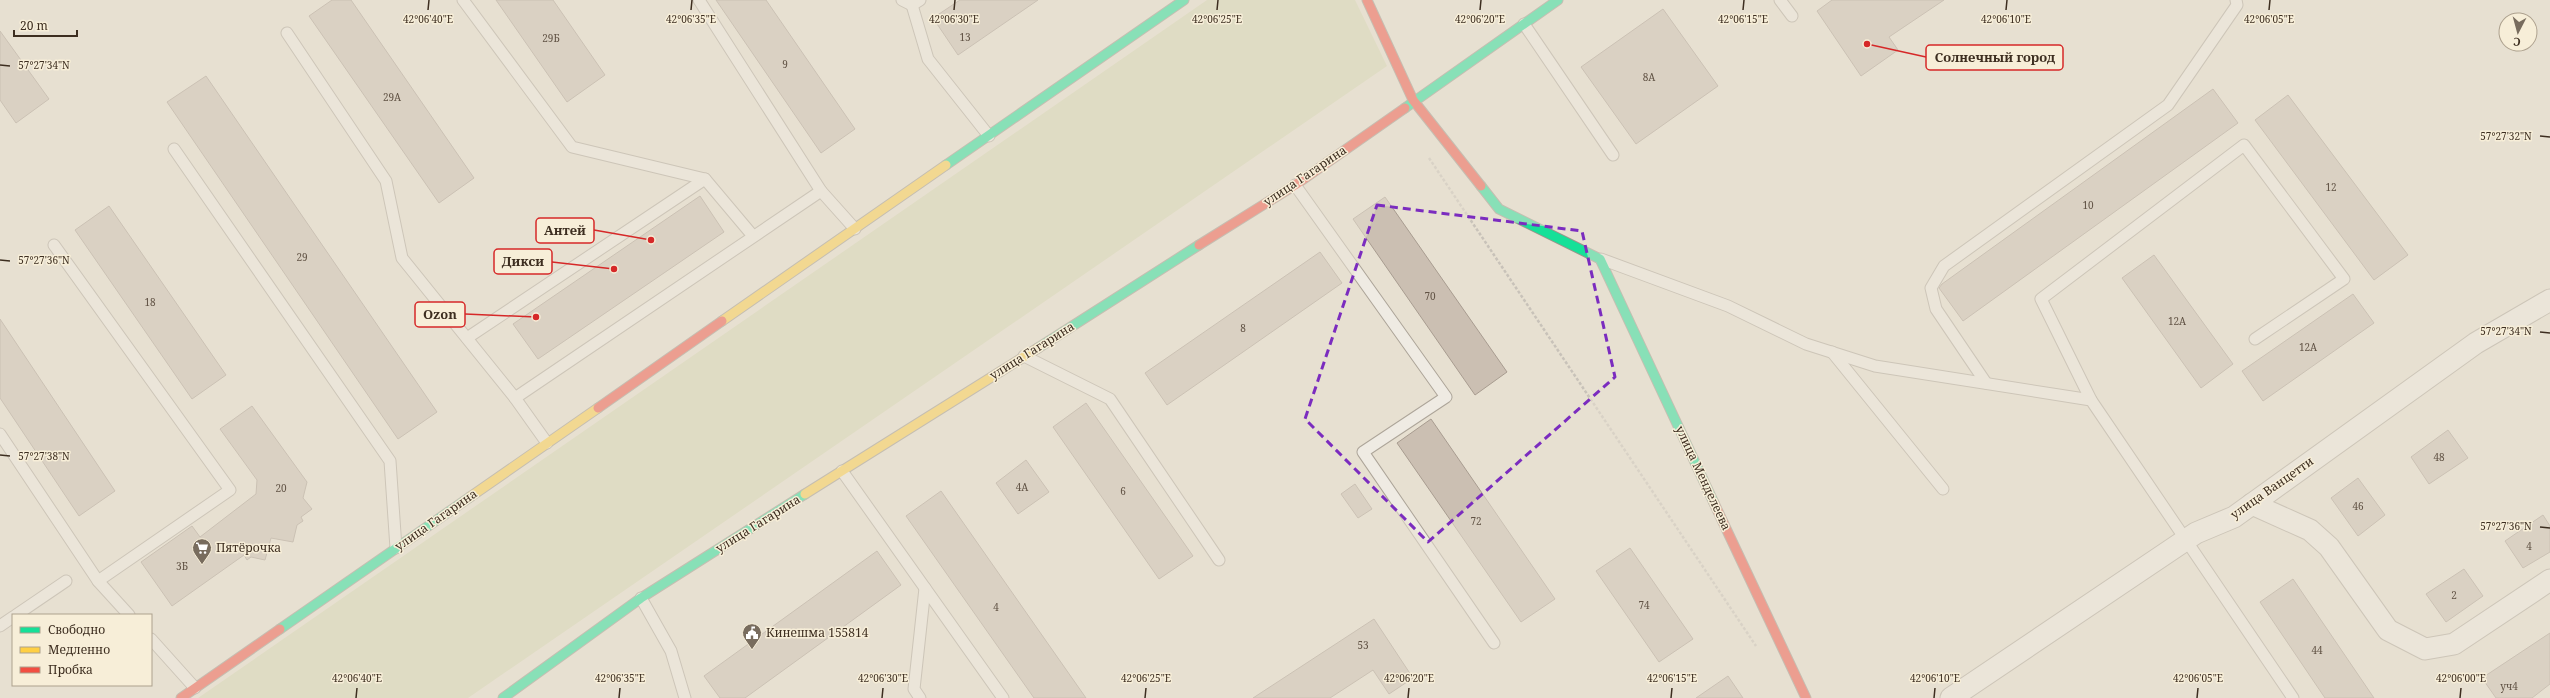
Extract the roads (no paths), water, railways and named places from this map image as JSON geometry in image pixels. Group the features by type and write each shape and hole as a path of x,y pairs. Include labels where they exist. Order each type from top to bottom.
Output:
{"street":[{"name":"улица Гагарина","path":"181,698 1184,0"},
{"path":"1367,0 1413,100 1499,209 1600,259"},
{"name":"улица Гагарина","path":"504,698 641,598 1295,185 1413,100 1558,0"},
{"name":"улица Менделеева","path":"1600,259 1806,698"},
{"name":"улица Ванцетти","path":"1951,698 2186,540 2234,517 2476,343 2550,300"},
{"path":"2252,504 2277,517 2310,530 2329,547 2388,630 2424,649 2454,644 2550,580"}],"lane":[{"path":"463,0 572,147 705,179 753,236"},
{"path":"699,0 821,191 855,229"},
{"path":"1780,0 1792,16"},
{"path":"1986,383 1936,309 1931,288 1944,266 2168,105 2237,5 2236,0"},
{"path":"912,2 928,59 989,136"},
{"path":"1524,24 1613,154"},
{"path":"288,33 386,181 402,258 515,398 547,443"},
{"path":"2255,339 2344,279 2244,145 2041,299 2091,400 2293,698"},
{"path":"174,149 390,461 396,548"},
{"path":"467,338 705,179"},
{"path":"1295,185 1446,397 1363,452 1494,643"},
{"path":"515,398 821,191"},
{"path":"54,245 230,490 98,581"},
{"path":"1600,259 1728,306 1806,344 1875,366 2091,400"},
{"path":"1832,352 1943,489"},
{"path":"1024,356 1110,399 1219,560"},
{"path":"0,434 98,581 128,614"},
{"path":"842,471 1003,698"},
{"path":"17,614 66,581"},
{"path":"920,698 914,689 925,588"},
{"path":"641,598 671,651 685,698"},
{"path":"0,626 12,618"},
{"path":"152,640 195,688"}],"place":[{"name":"Солнечный город","path":"1867,44"},
{"name":"Антей","path":"651,240"},
{"name":"Дикси","path":"614,269"},
{"name":"Ozon","path":"536,317"},
{"name":"Пятёрочка","path":"202,565"},
{"name":"Кинешма 155814","path":"752,650"}]}
